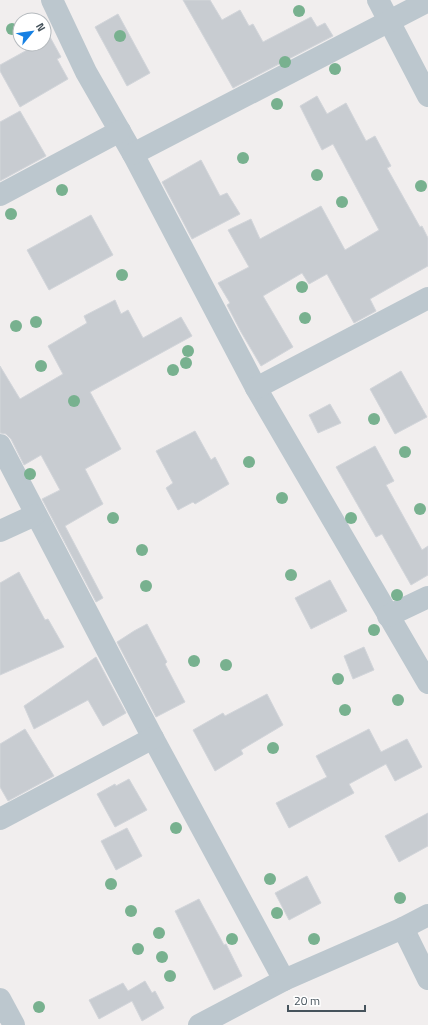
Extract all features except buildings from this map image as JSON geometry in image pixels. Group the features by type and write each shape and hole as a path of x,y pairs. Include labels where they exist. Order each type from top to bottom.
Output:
{"street":[{"path":"52,0 86,72 133,154 256,388 428,683"},
{"path":"378,0 428,96"},
{"path":"133,154 428,1"},
{"path":"0,195 120,131"},
{"path":"256,388 428,298"},
{"path":"0,446 153,738 284,980"},
{"path":"0,531 35,515"},
{"path":"388,616 428,597"},
{"path":"0,819 153,738"},
{"path":"199,1025 284,980 403,928 428,915"},
{"path":"403,928 428,979"},
{"path":"0,999 14,1025"}]}
